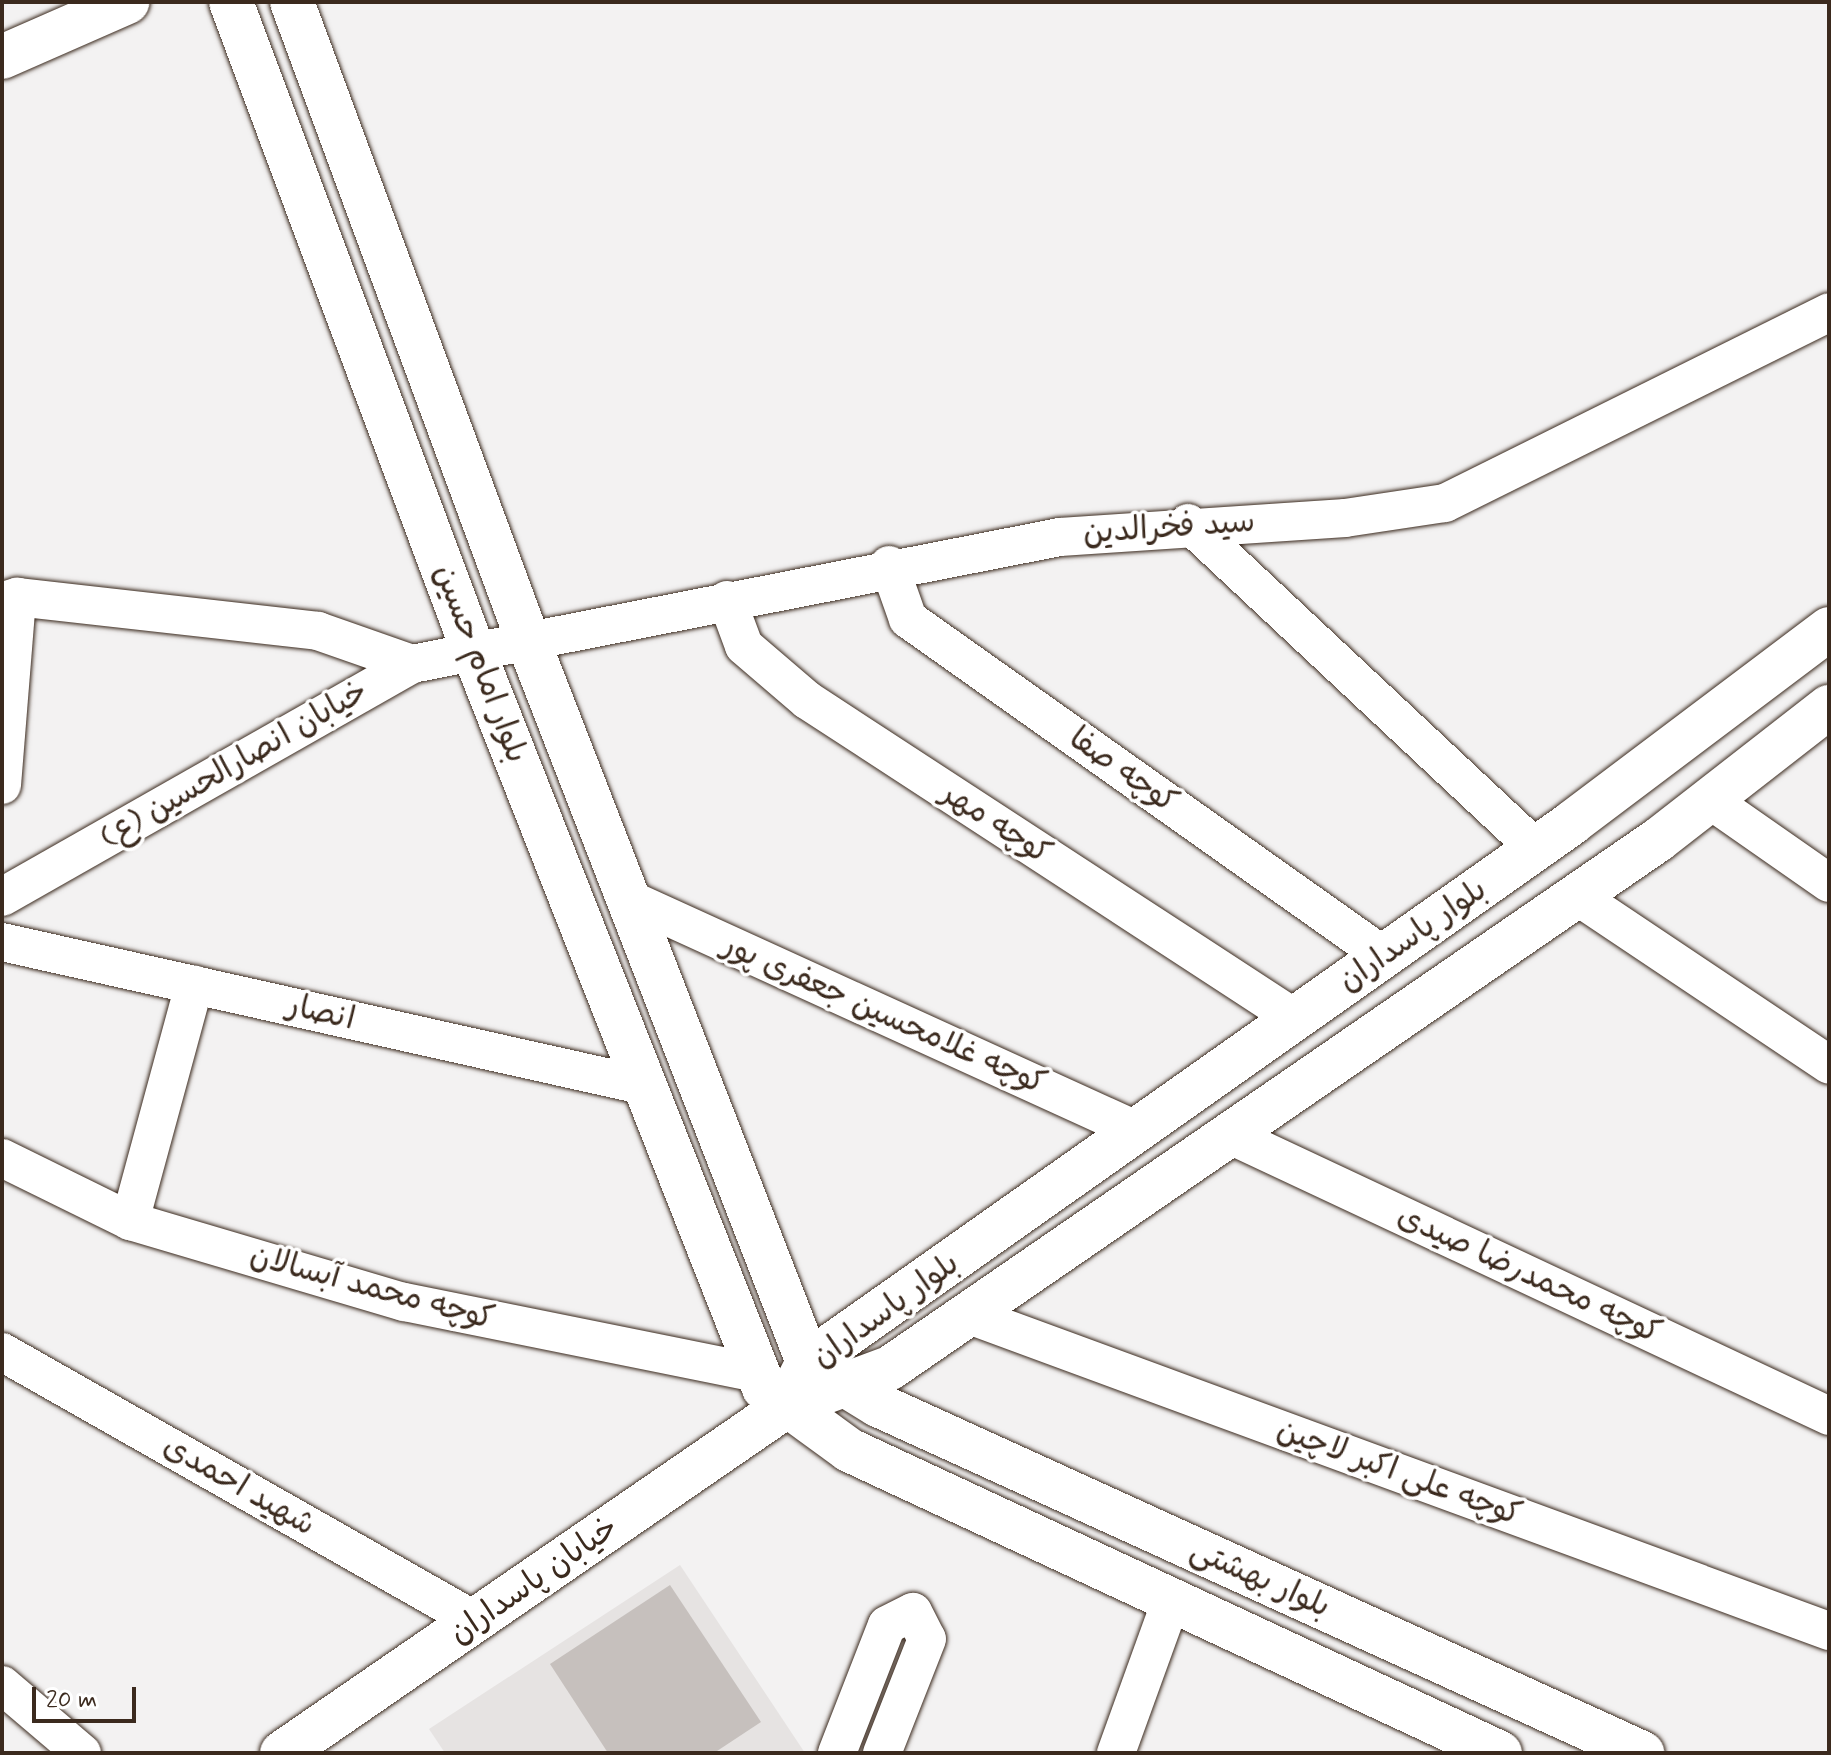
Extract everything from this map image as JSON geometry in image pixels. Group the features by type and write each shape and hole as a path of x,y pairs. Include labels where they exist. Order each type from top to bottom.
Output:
{"main road":[{"path":"2,57 127,2"},
{"name":"بلوار امام حسین","path":"231,2 473,650 733,1324 756,1373 785,1407"},
{"name":"بلوار امام حسین","path":"292,2 527,638 808,1362"},
{"path":"252,62 265,34 281,29 306,43"},
{"path":"430,533 450,544 469,541 481,513"},
{"name":"بلوار پاسداران","path":"785,1407 808,1362 857,1331 1536,849 1829,629"},
{"path":"501,720 515,702 552,703"},
{"name":"بلوار پاسداران","path":"785,1407 889,1386 969,1315 1593,884 1710,800 1829,707"},
{"path":"1572,823 1555,851 1561,869 1583,876 1593,884"},
{"path":"1486,884 1513,882 1531,894 1537,907 1528,929"},
{"path":"733,1324 760,1341 776,1334 787,1308"},
{"path":"857,1331 853,1347 862,1362 889,1386"},
{"path":"808,1362 889,1386"},
{"path":"849,1450 843,1426 849,1412 889,1386"},
{"name":"بلوار بهشتی","path":"889,1386 1642,1753"},
{"name":"بلوار بهشتی","path":"785,1407 849,1450 1170,1604 1500,1753"},
{"name":"خیابان پاسداران","path":"282,1753 785,1407"}],"street":[{"name":"سید فخرالدین","path":"473,650 889,565 1188,523 1345,518 1445,503 1829,312"},
{"path":"1188,523 1536,849"},
{"name":"کوچه صفا","path":"889,565 908,619 1384,956"},
{"path":"2,785 9,599 318,631 412,664"},
{"name":"کوچه مهر","path":"727,600 744,646 807,700 1296,1019"},
{"name":"خیابان انصارالحسین (ع)","path":"2,897 412,664 473,650"},
{"path":"1710,800 1829,883"},
{"path":"1593,884 1829,1065"},
{"name":"کوچه غلامحسین جعفری پور","path":"629,899 1138,1131"},
{"name":"انصار","path":"2,942 641,1085"},
{"path":"130,1221 194,985"},
{"name":"کوچه محمدرضا صیدی","path":"1230,1135 1829,1416"},
{"name":"کوچه محمد آبسالان","path":"2,1158 130,1221 404,1302 756,1373"},
{"name":"کوچه علی اکبر لاچین","path":"969,1315 1829,1631"},
{"name":"شهید احمدی","path":"2,1352 476,1621"},
{"path":"1116,1753 1170,1604"},
{"path":"837,1753 887,1625 913,1612 927,1639 882,1753"},
{"path":"2,1685 82,1753"}],"shaded area":[{"path":"680,1565 805,1753 445,1753 429,1729"}],"building":[{"path":"670,1585 761,1722 714,1753 608,1753 550,1664"}]}
